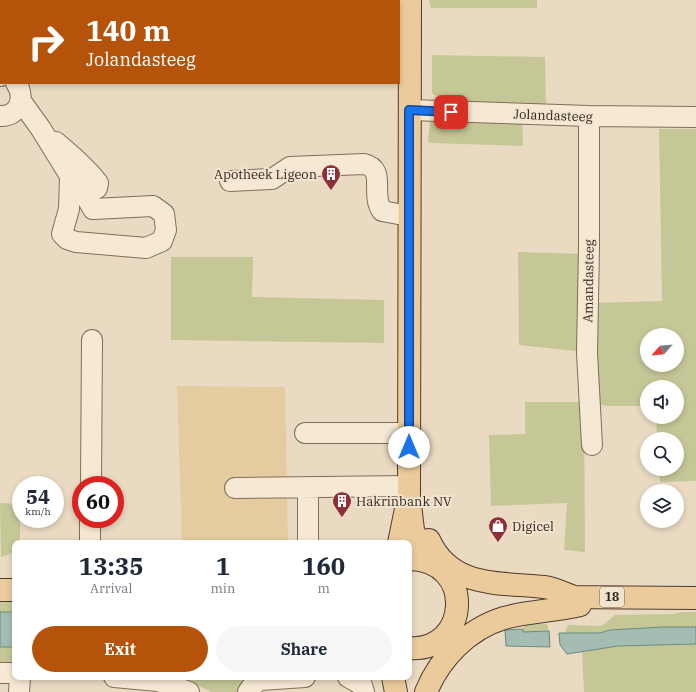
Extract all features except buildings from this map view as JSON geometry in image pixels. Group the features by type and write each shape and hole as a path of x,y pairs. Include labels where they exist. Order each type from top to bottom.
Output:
{"main road":[{"path":"410,0 409,491 413,530 418,544 430,562"},
{"path":"409,461 425,531 434,550 447,564 462,575 476,580 503,585 546,587 574,597"},
{"path":"400,540 409,491"},
{"path":"412,559 420,559 430,562 440,568 448,576 454,586 457,598 457,609 453,624 428,657 417,678 414,692"},
{"name":"18","path":"454,586 472,592 528,597 696,598"},
{"path":"0,590 12,590"},
{"name":"18","path":"447,632 471,616 490,607 528,597"},
{"path":"426,692 432,678 445,658 474,631 505,618 579,605 598,597"},
{"path":"412,648 417,649 432,645 447,632"},
{"path":"394,680 396,692"}],"street":[{"path":"0,116 13,113 17,109 19,92"},
{"path":"19,92 70,176 89,202"},
{"name":"Jolandasteeg","path":"409,110 589,116 696,117"},
{"name":"Amandasteeg","path":"589,116 587,353 592,445"},
{"path":"41,129 77,160 98,183 97,188 89,202"},
{"path":"230,181 272,179 290,167 371,165 375,170 378,179 378,204 382,210 409,216"},
{"path":"69,209 89,202 153,206 164,214 166,230 162,241 146,248 76,242 67,239 62,234 69,209 70,176"},
{"path":"91,476 92,340"},
{"path":"305,433 409,433"},
{"path":"235,488 308,487 409,491"},
{"path":"308,487 308,540"},
{"path":"90,528 90,540"},
{"path":"0,673 12,673"},
{"path":"19,692 20,680"},
{"path":"147,680 158,681 189,692"},
{"path":"248,692 253,685 260,680 283,685 297,680"},
{"path":"353,680 362,685 364,692"}],"green space":[{"path":"429,0 537,0 537,8 431,8"},
{"path":"432,55 545,57 546,107 446,103 432,93"},
{"path":"434,116 522,120 523,146 430,143 428,141 430,122"},
{"path":"659,129 696,129 696,481 660,482 660,476 684,476 684,432 657,432 656,424 684,424 684,380 640,380 640,406 606,406 599,404 592,303 662,301"},
{"path":"518,252 585,254 583,352 519,345"},
{"path":"171,257 253,257 252,297 384,300 384,343 171,340"},
{"path":"525,402 584,402 585,552 564,550 567,503 491,506 489,435 525,434"},
{"path":"0,503 12,504 12,528 20,528 20,540 12,540 12,553 1,557"},
{"path":"0,598 12,599 12,612 0,612"},
{"path":"682,612 696,612 696,627 610,630 600,633 565,633 568,625 599,626 603,625 615,615 674,614"},
{"path":"524,623 547,624 549,631 523,632"},
{"path":"696,644 696,692 584,692 582,652 618,646"},
{"path":"0,647 12,647 12,669 0,669"},
{"path":"185,680 249,680 252,692 211,692"}],"sand":[{"path":"177,386 285,387 288,540 182,540"}],"shaded area":[{"path":"0,612 12,612 12,647 0,647"},
{"path":"696,627 696,644 618,646 567,654 560,645 559,633 600,633 610,630"},
{"path":"523,629 523,632 549,631 550,647 506,646 505,630"}],"place":[{"name":"Apotheek Ligeon","path":"331,191"},
{"name":"Hakrinbank NV","path":"342,518"},
{"name":"Digicel","path":"498,543"}],"route":[{"path":"409,447 409,110 451,112"}]}
